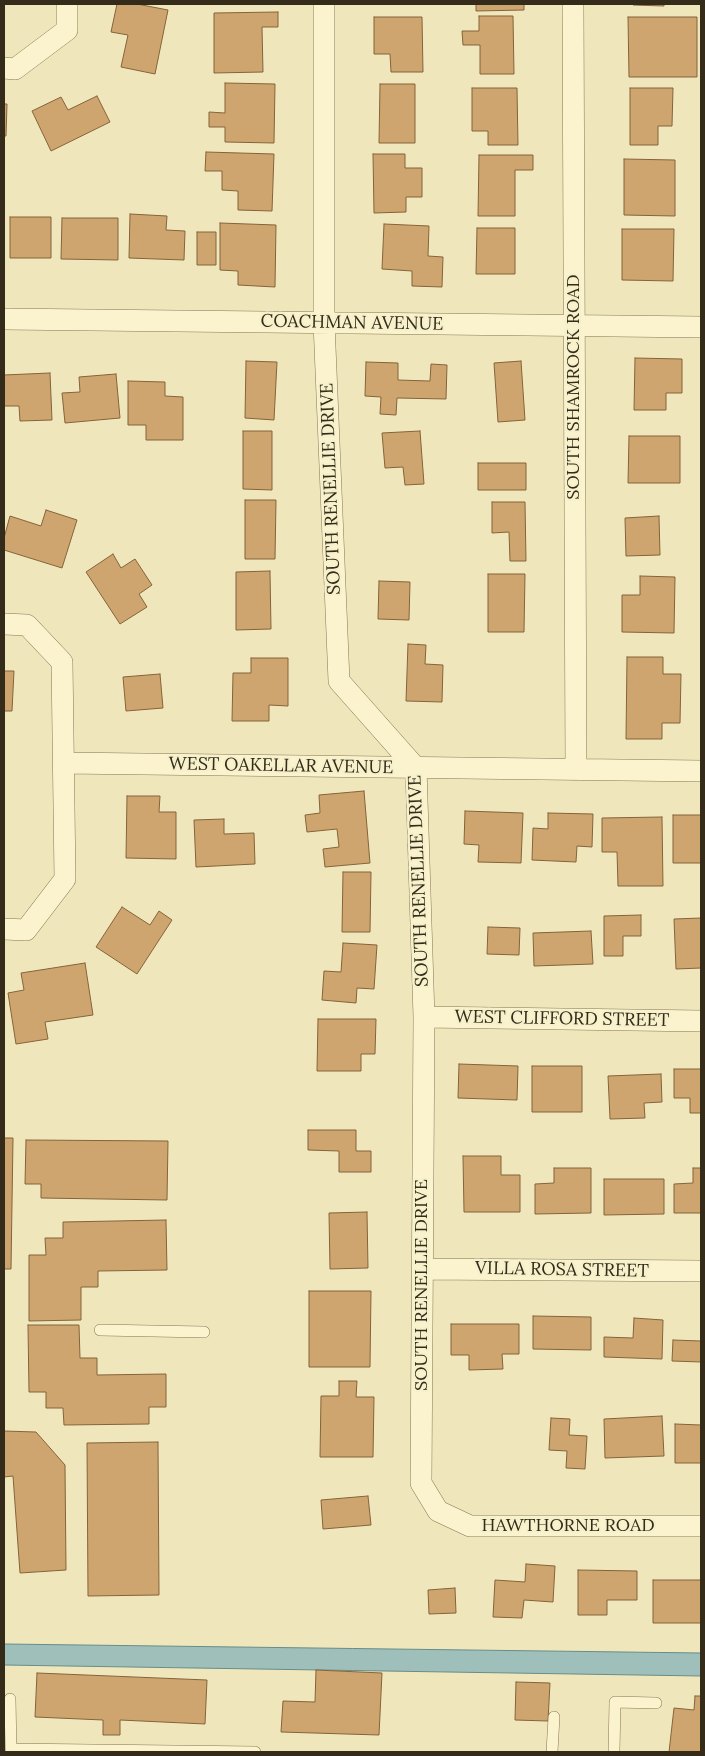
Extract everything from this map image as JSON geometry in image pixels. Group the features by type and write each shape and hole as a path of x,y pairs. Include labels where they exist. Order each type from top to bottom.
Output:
{"street":[{"path":"4,68 15,69 67,30 67,4"},
{"name":"SOUTH RENELLIE DRIVE","path":"324,4 324,323 339,681 416,768 424,1018 421,1483 438,1511"},
{"name":"SOUTH SHAMROCK ROAD","path":"573,4 576,770"},
{"name":"COACHMAN AVENUE","path":"4,319 701,327"},
{"path":"4,624 27,625 62,662 65,879 26,930 4,930"},
{"name":"WEST OAKELLAR AVENUE","path":"64,763 701,771"},
{"name":"WEST CLIFFORD STREET","path":"424,1018 701,1021"},
{"name":"VILLA ROSA STREET","path":"422,1268 701,1271"},
{"name":"HAWTHORNE ROAD","path":"438,1511 470,1526 701,1526"}],"lane":[{"path":"100,1330 204,1332"},
{"path":"10,1699 11,1750 255,1752"},
{"path":"614,1752 614,1702 656,1703"},
{"path":"552,1752 554,1717"}],"water":[{"path":"4,1644 701,1653 701,1676 4,1665"}],"building":[{"path":"117,4 137,4 168,10 155,74 121,67 128,35 111,32"},
{"path":"476,4 524,4 524,10 476,11"},
{"path":"664,4 664,6 633,5"},
{"path":"278,12 278,27 262,27 263,72 214,73 214,13"},
{"path":"479,16 513,16 514,74 480,74 480,45 463,45 462,31 479,31"},
{"path":"374,17 422,17 423,72 391,72 390,54 374,54"},
{"path":"628,17 697,17 697,77 629,77"},
{"path":"225,83 275,84 274,143 225,142 225,127 209,127 209,112 225,113"},
{"path":"380,84 415,84 415,143 379,143"},
{"path":"472,88 517,88 518,145 488,145 488,131 472,131"},
{"path":"630,88 673,88 672,126 658,126 658,145 630,145"},
{"path":"97,96 110,122 51,151 32,111 61,97 68,110"},
{"path":"4,104 7,104 6,136 4,136"},
{"path":"206,152 274,154 272,211 238,210 238,191 222,190 222,171 205,171"},
{"path":"373,154 405,154 405,168 422,168 422,197 406,197 406,212 374,213"},
{"path":"479,155 533,155 533,170 515,170 515,216 478,216"},
{"path":"624,159 675,160 675,216 624,215"},
{"path":"130,214 167,216 166,230 185,231 184,260 129,258"},
{"path":"10,217 51,217 51,258 10,258"},
{"path":"62,218 118,218 118,260 61,259"},
{"path":"220,223 276,225 275,287 238,285 238,271 220,270"},
{"path":"384,224 429,226 428,256 443,257 442,287 412,286 412,271 382,269"},
{"path":"477,228 515,228 515,274 476,274"},
{"path":"622,229 674,229 673,281 622,280"},
{"path":"197,232 216,232 216,265 197,265"},
{"path":"635,358 682,359 682,393 666,393 666,410 634,410"},
{"path":"246,361 277,362 274,420 245,418"},
{"path":"521,361 525,420 498,422 494,363"},
{"path":"366,362 398,363 398,380 430,381 431,364 447,365 446,399 397,398 396,415 380,414 381,397 365,396"},
{"path":"50,373 52,420 20,421 19,406 4,406 4,375"},
{"path":"116,374 120,418 65,423 62,393 80,392 79,377"},
{"path":"128,381 165,382 165,396 183,397 183,440 146,440 146,425 128,425"},
{"path":"243,431 272,431 272,490 243,489"},
{"path":"420,431 424,484 405,485 403,467 385,468 382,433"},
{"path":"629,436 680,436 680,483 628,483"},
{"path":"478,463 526,463 526,490 478,490"},
{"path":"245,500 276,500 275,559 245,559"},
{"path":"492,502 525,502 526,561 510,561 509,532 492,533"},
{"path":"46,510 77,520 62,568 4,550 4,538 10,516 41,526"},
{"path":"659,516 660,555 626,556 625,518"},
{"path":"113,554 121,568 135,559 152,585 139,594 147,607 120,624 86,572"},
{"path":"270,571 271,629 236,630 236,572"},
{"path":"488,574 525,574 524,632 488,632"},
{"path":"640,576 675,577 674,633 622,632 622,595 640,595"},
{"path":"379,581 410,582 409,620 378,619"},
{"path":"408,644 426,645 425,664 443,665 442,702 406,701"},
{"path":"627,657 663,657 663,674 681,674 680,723 662,723 662,739 626,739"},
{"path":"251,658 288,658 288,706 269,705 269,721 232,721 233,673 251,673"},
{"path":"4,671 14,671 12,711 4,711"},
{"path":"160,674 163,708 126,711 123,677"},
{"path":"364,791 370,863 325,867 323,849 339,847 337,829 307,832 305,815 320,813 319,795"},
{"path":"127,796 160,796 159,812 176,812 176,859 126,858"},
{"path":"465,811 523,813 521,863 478,862 479,845 464,844"},
{"path":"548,813 593,814 592,847 577,846 576,862 532,860 533,828 548,829"},
{"path":"673,815 701,815 701,863 673,863"},
{"path":"662,817 663,886 618,886 617,852 602,852 602,818"},
{"path":"224,819 224,834 254,833 255,864 196,867 194,820"},
{"path":"343,872 371,872 370,932 342,932"},
{"path":"122,907 150,925 159,911 172,920 137,974 96,947"},
{"path":"641,915 641,936 623,936 623,956 604,956 604,916"},
{"path":"701,918 701,968 676,969 674,919"},
{"path":"488,927 520,928 519,955 487,954"},
{"path":"591,931 593,964 534,966 533,933"},
{"path":"343,943 377,945 374,989 357,988 356,1003 322,1000 324,971 341,972"},
{"path":"85,963 93,1015 45,1022 48,1039 16,1044 8,993 24,990 21,973"},
{"path":"318,1019 376,1019 375,1054 361,1054 361,1071 317,1071"},
{"path":"459,1064 518,1066 517,1100 458,1098"},
{"path":"532,1066 582,1066 582,1112 532,1112"},
{"path":"674,1069 701,1069 701,1113 690,1113 690,1098 674,1098"},
{"path":"661,1074 662,1102 644,1103 645,1118 610,1119 608,1076"},
{"path":"308,1130 356,1130 356,1151 371,1151 371,1172 339,1172 339,1151 308,1150"},
{"path":"4,1138 13,1138 11,1269 4,1269"},
{"path":"26,1140 168,1141 167,1200 41,1198 41,1184 25,1184"},
{"path":"463,1156 501,1156 501,1175 520,1175 520,1212 464,1212"},
{"path":"554,1168 591,1168 591,1213 535,1214 535,1184 554,1183"},
{"path":"693,1168 701,1168 701,1213 674,1213 674,1184 693,1183"},
{"path":"604,1179 664,1179 664,1214 604,1215"},
{"path":"367,1212 368,1268 330,1269 329,1213"},
{"path":"166,1220 167,1270 98,1271 98,1287 81,1287 81,1320 29,1321 29,1255 46,1255 45,1238 63,1238 63,1222"},
{"path":"309,1291 371,1291 370,1367 309,1367"},
{"path":"533,1316 591,1317 591,1350 533,1349"},
{"path":"634,1318 663,1320 662,1359 604,1357 604,1337 633,1338"},
{"path":"451,1324 519,1324 519,1354 502,1354 503,1369 469,1370 469,1355 451,1355"},
{"path":"28,1325 79,1325 80,1358 97,1358 97,1375 166,1374 166,1407 149,1407 149,1424 64,1425 63,1408 46,1408 46,1392 29,1392"},
{"path":"673,1340 701,1341 701,1362 672,1361"},
{"path":"339,1381 357,1381 356,1397 374,1397 373,1457 320,1457 321,1396 339,1396"},
{"path":"662,1416 664,1456 605,1458 604,1419"},
{"path":"551,1418 570,1419 569,1435 587,1436 585,1469 566,1468 567,1451 549,1450"},
{"path":"675,1424 701,1425 701,1463 675,1463"},
{"path":"4,1431 36,1432 65,1465 66,1570 20,1573 13,1476 4,1477"},
{"path":"158,1442 159,1595 88,1596 87,1443"},
{"path":"368,1496 371,1525 323,1529 321,1500"},
{"path":"526,1564 555,1566 553,1602 524,1600 522,1618 493,1617 495,1580 525,1582"},
{"path":"578,1570 637,1571 637,1600 607,1600 607,1615 578,1615"},
{"path":"653,1580 701,1580 701,1623 653,1623"},
{"path":"455,1588 456,1613 429,1614 428,1590"},
{"path":"316,1670 382,1673 379,1735 281,1732 283,1701 315,1702"},
{"path":"37,1673 207,1680 205,1724 120,1720 120,1735 103,1735 103,1720 35,1717"},
{"path":"516,1682 550,1683 548,1721 515,1720"},
{"path":"695,1696 701,1696 701,1752 669,1752 674,1708 694,1710"}]}
